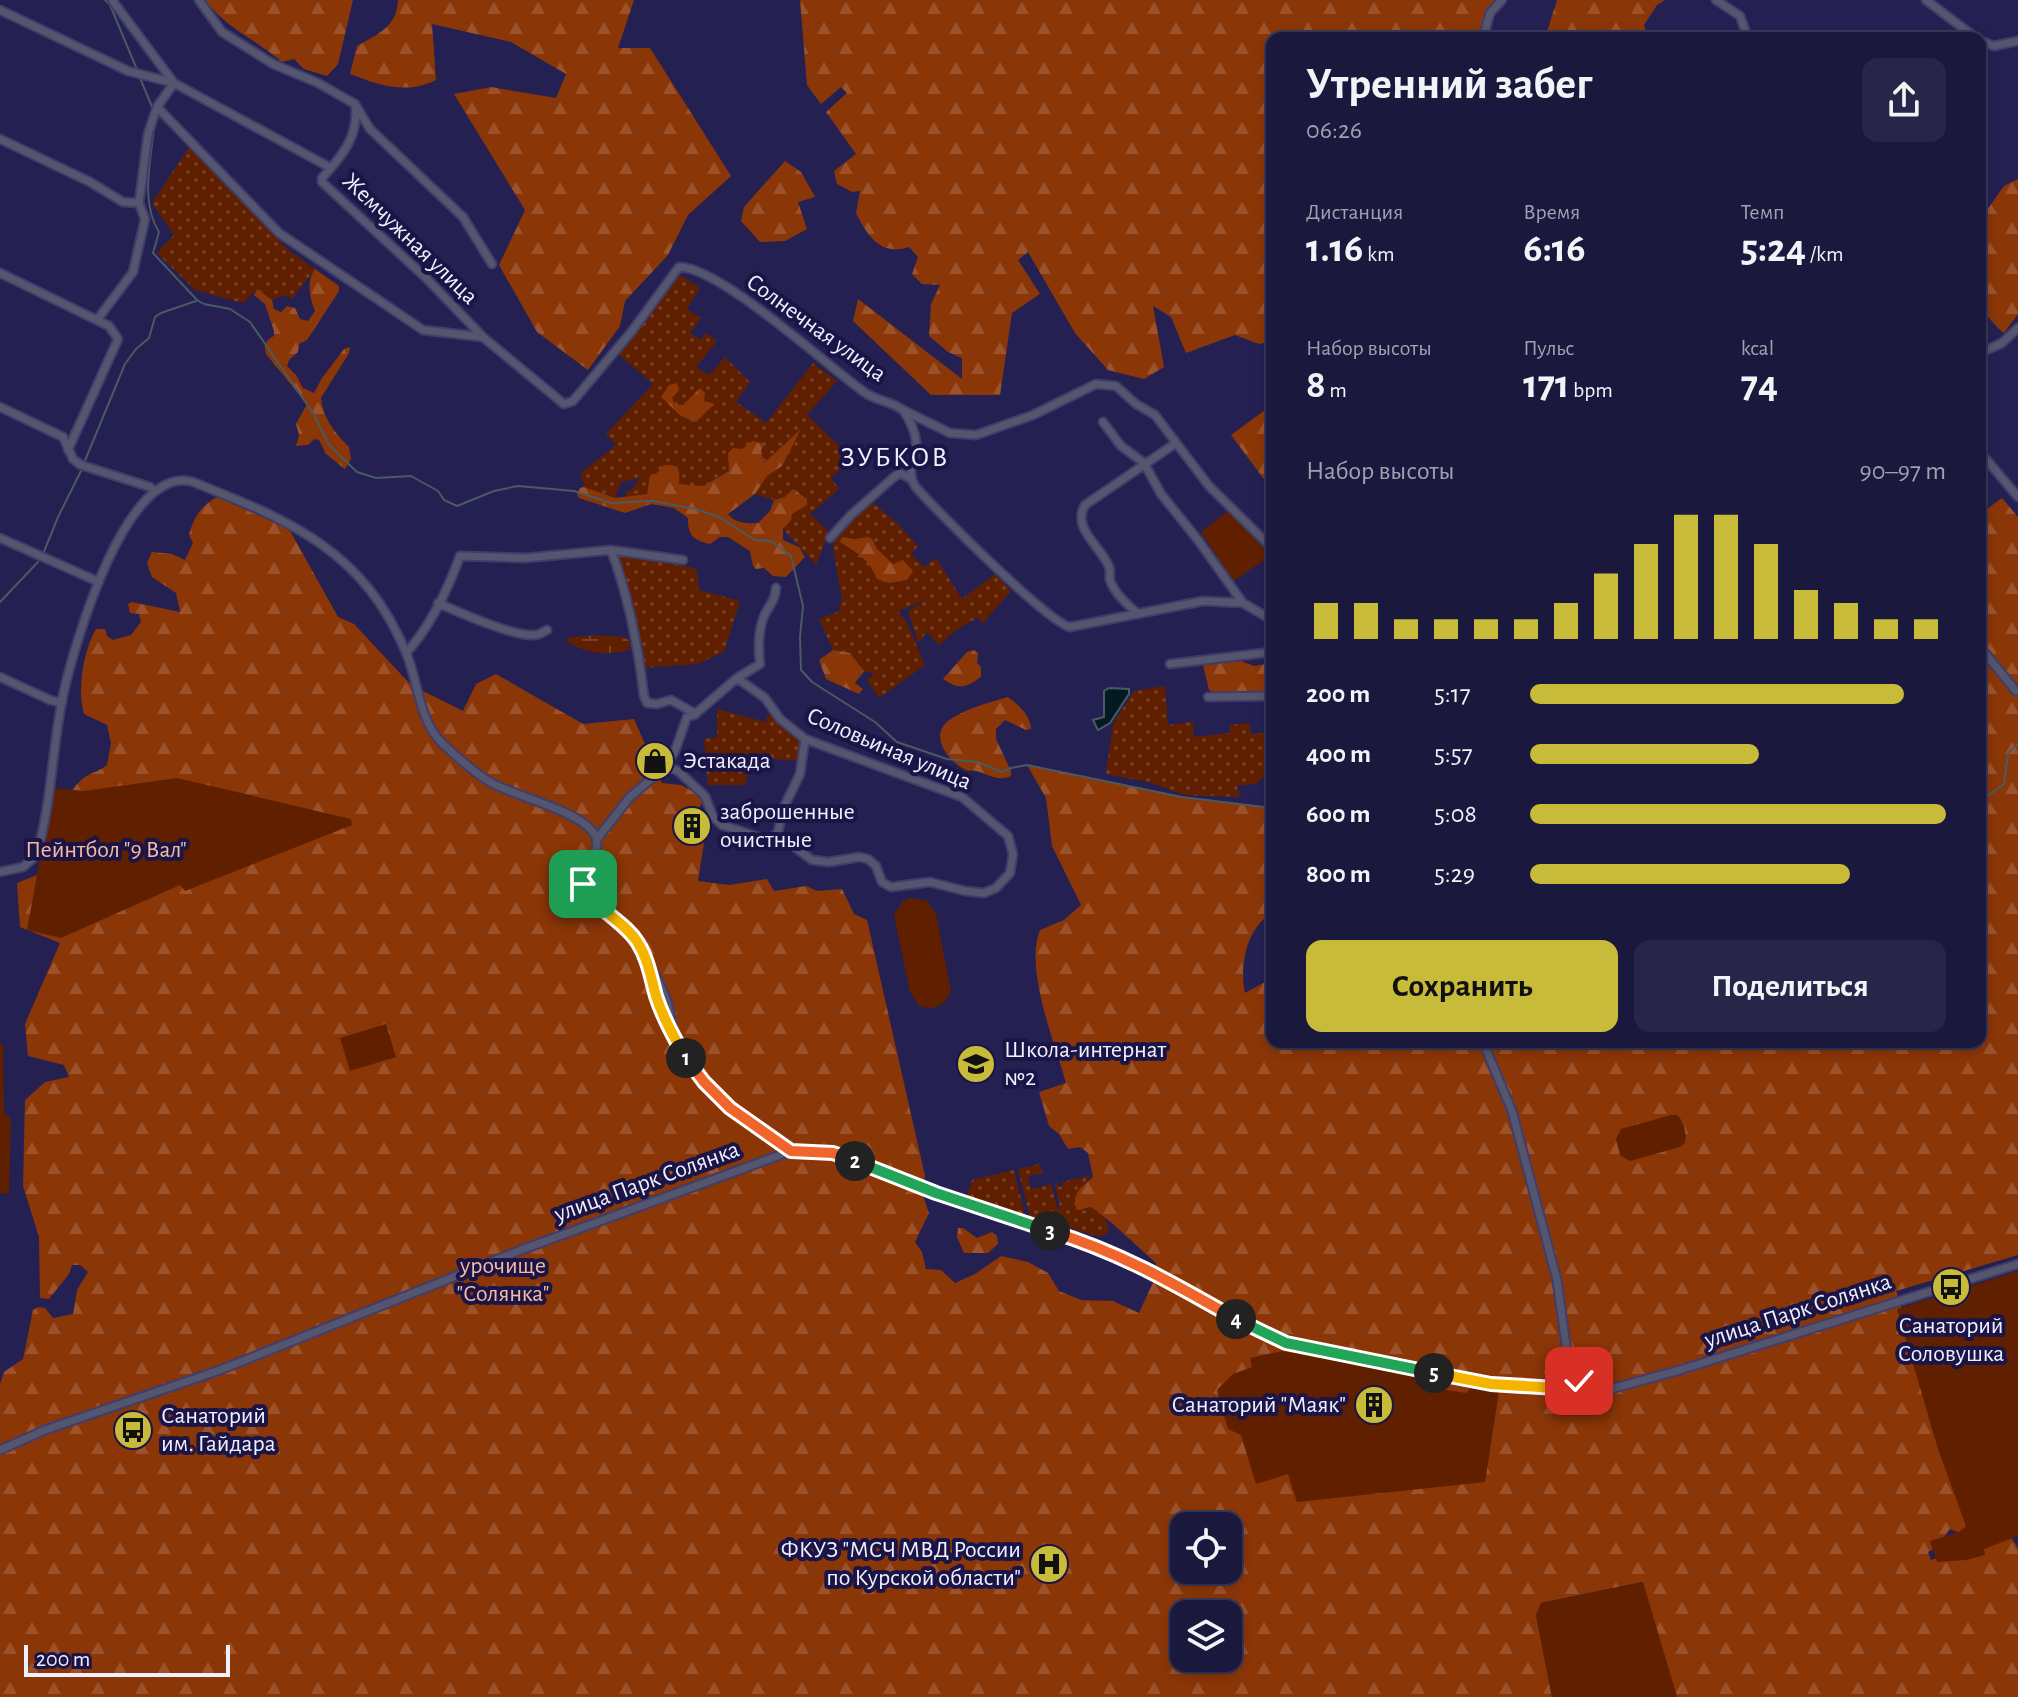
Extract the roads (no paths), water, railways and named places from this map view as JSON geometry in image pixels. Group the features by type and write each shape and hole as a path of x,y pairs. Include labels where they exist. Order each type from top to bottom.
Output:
{"street":[{"path":"112,0 174,83"},
{"name":"Жемчужная улица","path":"199,0 222,32 273,64 318,83 355,104 370,129 463,217 492,264"},
{"path":"1485,32 1490,13 1502,0"},
{"path":"1716,0 1740,16 1746,32"},
{"path":"1926,0 1969,32"},
{"path":"0,10 128,71 174,83"},
{"path":"1986,42 1994,46 2018,41"},
{"path":"97,320 133,272 145,219 139,203 148,134 157,107 174,83"},
{"name":"Жемчужная улица","path":"174,83 331,168"},
{"name":"Жемчужная улица","path":"355,104 357,117 346,152 322,178 322,182 426,278 484,338"},
{"path":"157,107 279,233 423,330 484,338"},
{"path":"0,139 90,182 123,202 139,203"},
{"name":"Солнечная улица","path":"484,338 568,405 632,331 679,267 688,267 708,275 741,297 864,392 903,410"},
{"path":"0,273 109,326 118,339 68,450"},
{"path":"1986,350 2002,343 2018,328"},
{"path":"903,410 950,433 976,435 1033,415 1096,384 1116,386 1136,404 1155,415 1209,486 1266,542"},
{"path":"0,407 63,437 68,450 84,465 154,491"},
{"path":"903,410 916,440 911,479"},
{"path":"1103,422 1121,446 1144,463 1161,494 1243,603 1266,616"},
{"path":"1138,614 1126,605 1111,582 1110,568 1085,529 1082,511 1085,505 1176,443"},
{"path":"1986,459 2018,497"},
{"path":"830,538 851,515 900,473 911,479 938,510 1059,623 1070,627 1203,601 1243,603"},
{"path":"0,872 23,867 36,856 62,703 99,582 123,530 138,506 154,491 172,480 193,482 301,531 332,550 370,590 390,621 406,653 421,706 439,741 491,782 575,818 593,832 597,848 583,876 585,889 639,943 666,998 675,1038 686,1058 714,1093 751,1124 791,1151"},
{"path":"0,538 99,582"},
{"path":"406,653 438,603 460,556 525,558 611,550 683,560"},
{"path":"611,550 632,616 647,703 671,700 696,714"},
{"path":"597,839 629,798 666,766 687,717 696,714 737,678 760,664 758,646 762,622 775,600 776,588"},
{"path":"438,603 467,616 513,630 535,635 547,630"},
{"path":"1170,664 1266,653"},
{"path":"1986,654 2016,691"},
{"path":"0,677 62,703"},
{"name":"Соловьиная улица","path":"737,678 765,698 780,719 805,739 962,797 1008,836 1013,854 1010,873 990,892 973,893 930,882 891,887 882,882 871,862 859,857 819,862 807,858 787,841 771,838"},
{"path":"1208,697 1266,696"},
{"path":"666,766 678,771 705,796 713,817 722,825 771,838 778,832 783,809 800,774 805,739"},
{"path":"1486,1048 1512,1111 1557,1280 1562,1303 1564,1346 1561,1389"},
{"name":"улица Парк Солянка","path":"0,1450 45,1430 220,1370 507,1256 791,1151 833,1153 936,1193 1098,1246 1263,1334 1286,1343 1491,1384 1607,1390 2018,1264"},
{"path":"1564,1346 1573,1371 1590,1390"}],"water":[{"path":"1109,688 1129,689 1129,694 1110,723 1098,730 1093,720 1104,717 1104,691"}],"waterway":[{"path":"105,0 110,5 138,72"},
{"path":"140,78 153,109"},
{"path":"154,127 148,195 159,232 153,253 197,300 230,309 250,322 313,413 329,445 357,472 376,478 411,476 457,506 494,491 518,486 574,491 611,503 653,501 719,517 755,540 771,541 791,556 803,606 801,670 812,682 875,722 897,742 947,759 978,762 1002,772 1027,765 1182,797 1266,807"},
{"path":"84,463 125,364 149,338 155,317 196,301"},
{"path":"43,554 82,469"},
{"path":"0,602 38,562"},
{"path":"1986,798 2004,784 2008,753 2018,744"}],"place":[{"name":"Эстакада","path":"655,761"},
{"name":"заброшенные очистные","path":"692,826"},
{"name":"Школа-интернат №2","path":"976,1064"},
{"name":"Санаторий Соловушка","path":"1951,1287"},
{"name":"Санаторий \"Маяк\"","path":"1374,1405"},
{"name":"Санаторий им. Гайдара","path":"133,1430"},
{"name":"ФКУЗ \"МСЧ МВД России по Курской области\"","path":"1049,1564"}],"district":[{"name":"ЗУБКОВ","path":"895,458"}],"park label":[{"name":"Пейнтбол \"9 Вал\"","path":"106,850"},
{"name":"урочище \"Солянка\"","path":"503,1280"}]}
